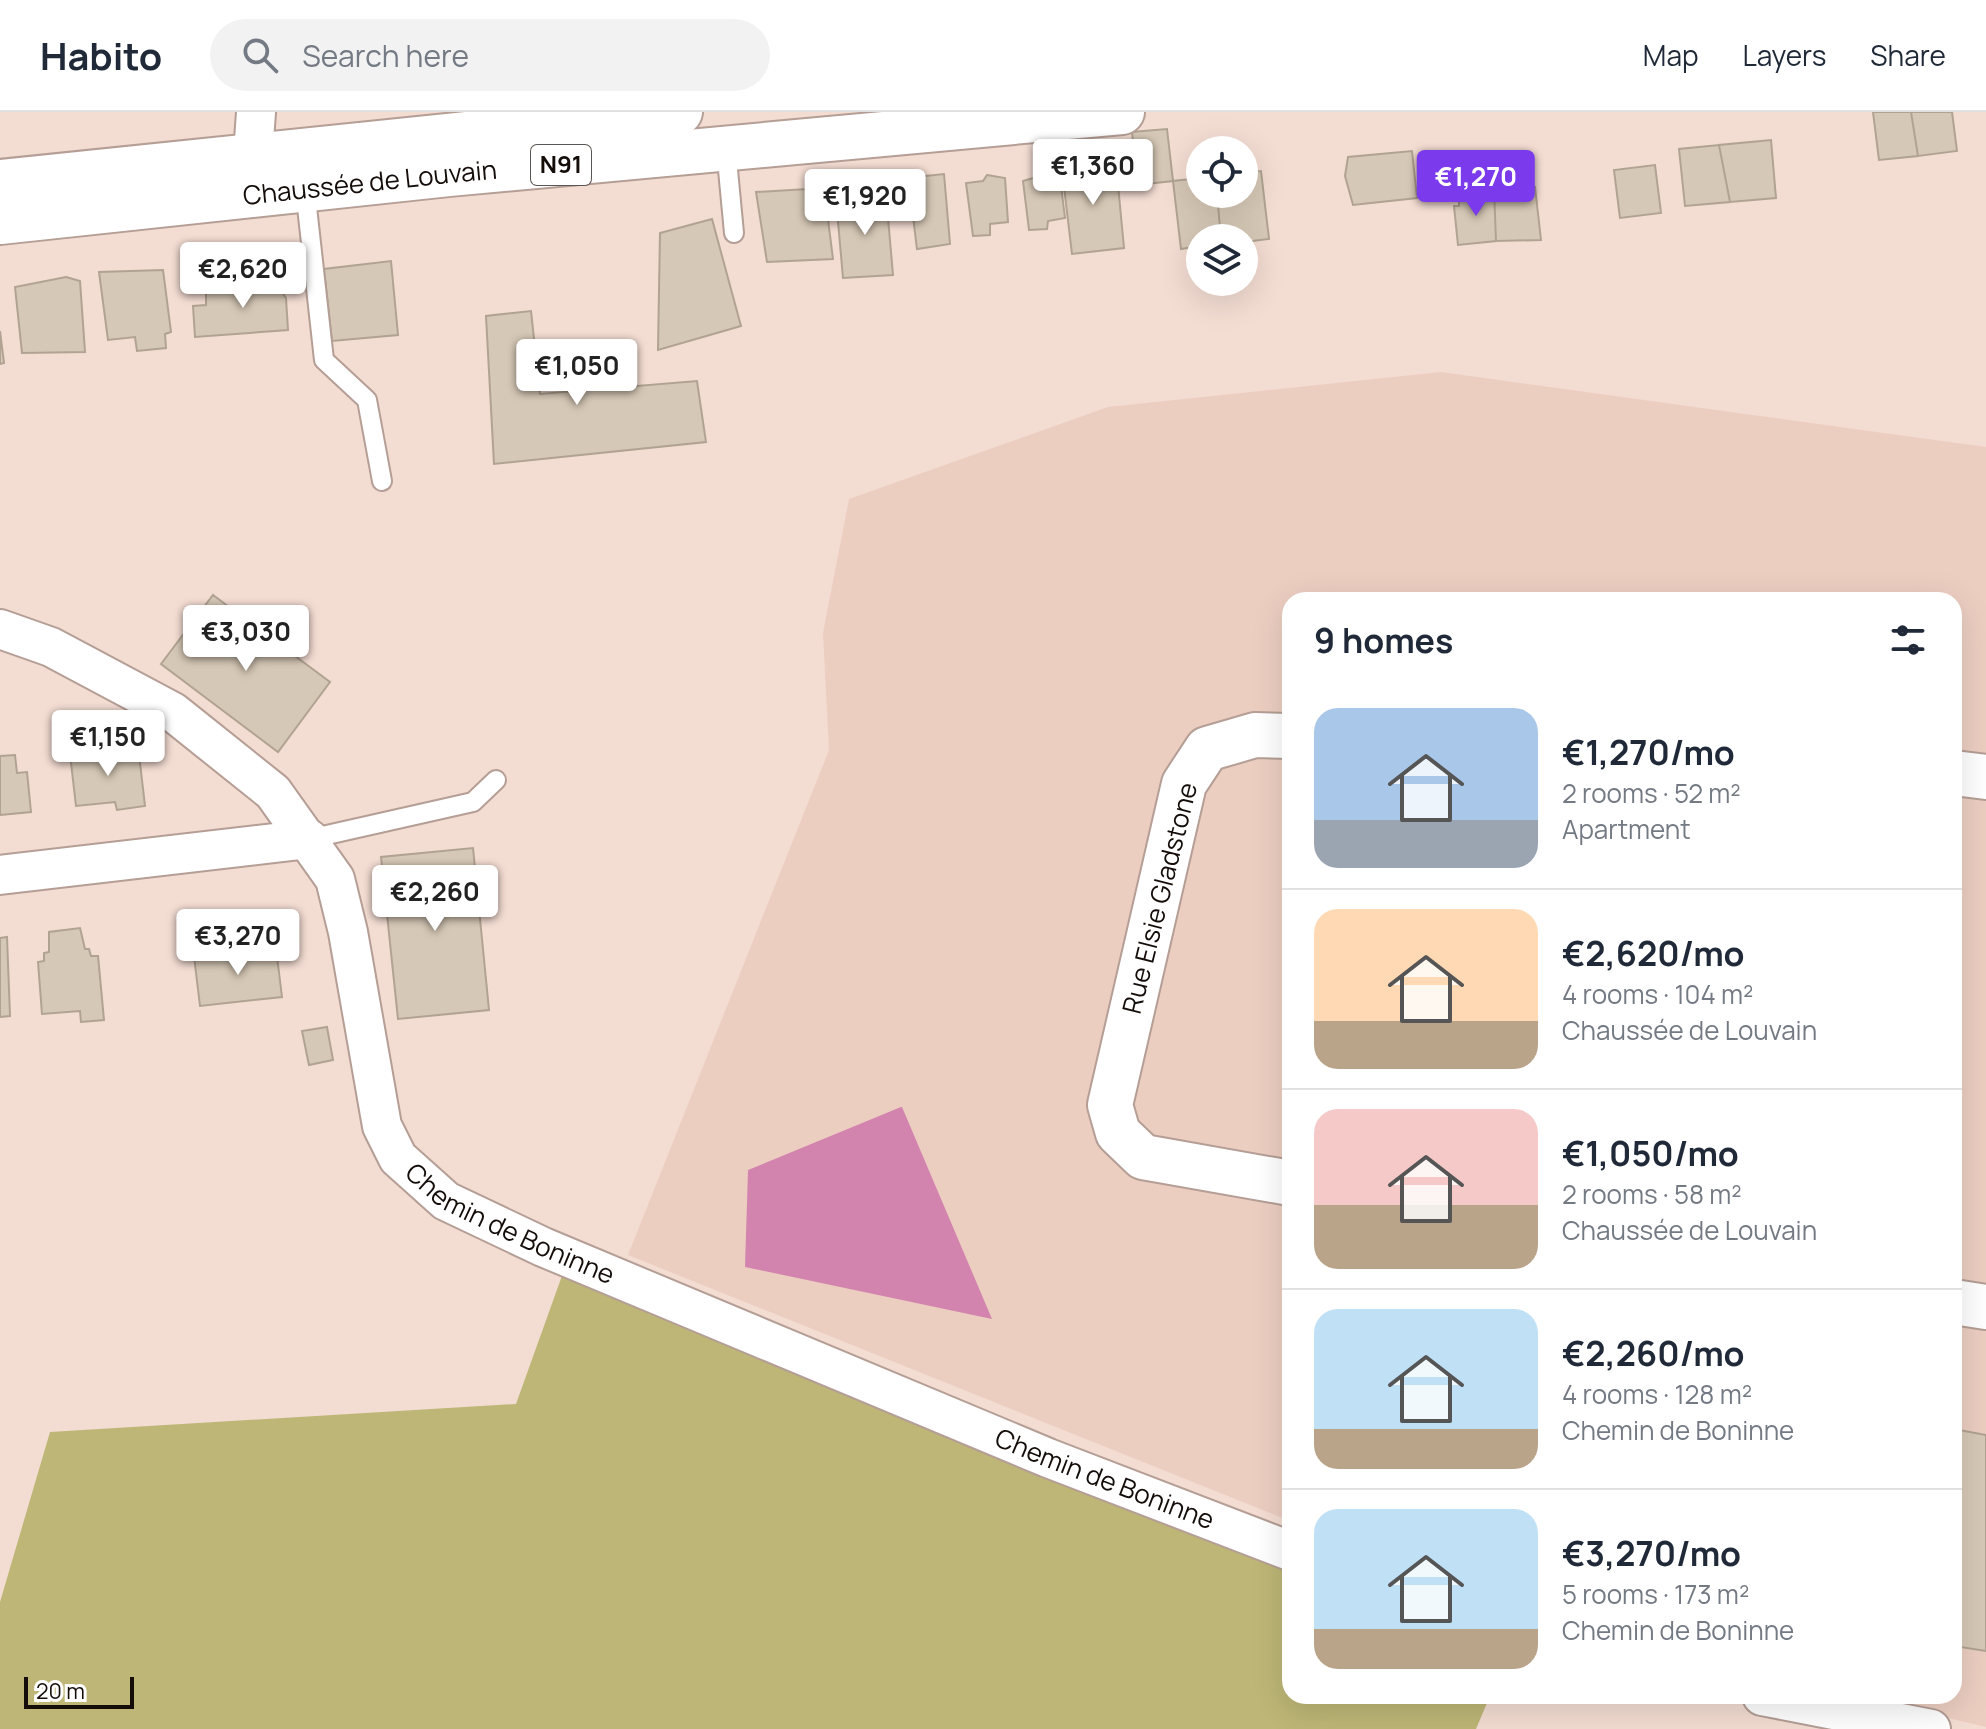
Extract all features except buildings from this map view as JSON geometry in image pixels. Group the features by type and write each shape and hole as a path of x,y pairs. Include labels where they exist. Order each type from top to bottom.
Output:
{"main road":[{"name":"Chaussée de Louvain","path":"10,201 252,176 680,112"},
{"name":"Chaussée de Louvain","path":"252,176 305,189 1122,112"},
{"name":"Rue Elsie Gladstone","path":"1282,736 1255,735 1207,749 1184,784 1110,1105 1118,1133 1143,1157 1282,1182"},
{"path":"1962,774 1986,777"},
{"path":"1962,1303 1986,1307"}],"street":[{"path":"252,176 256,112"},
{"name":"Chemin de Boninne","path":"0,629 51,647 173,712 273,792 335,879 348,932 382,1126 398,1158 446,1201 543,1247 1048,1458 1282,1548"},
{"path":"0,875 309,839"},
{"path":"1803,1704 1931,1729"}],"lane":[{"name":"Chaussée de Louvain","path":"252,176 953,112"},
{"path":"726,149 734,233"},
{"path":"305,189 324,360 367,400 382,481"},
{"path":"309,839 473,802 496,780"}],"shaded area":[{"path":"1441,372 1986,447 1986,1727 1889,1704 1962,1704 1962,592 1282,592 1282,1518 628,1255 829,750 823,633 849,499 1108,407"},
{"path":"902,1107 992,1319 745,1267 748,1170"},
{"path":"563,1273 1282,1567 1282,1704 1487,1704 1476,1729 0,1729 0,1602 50,1432 516,1404"}]}
